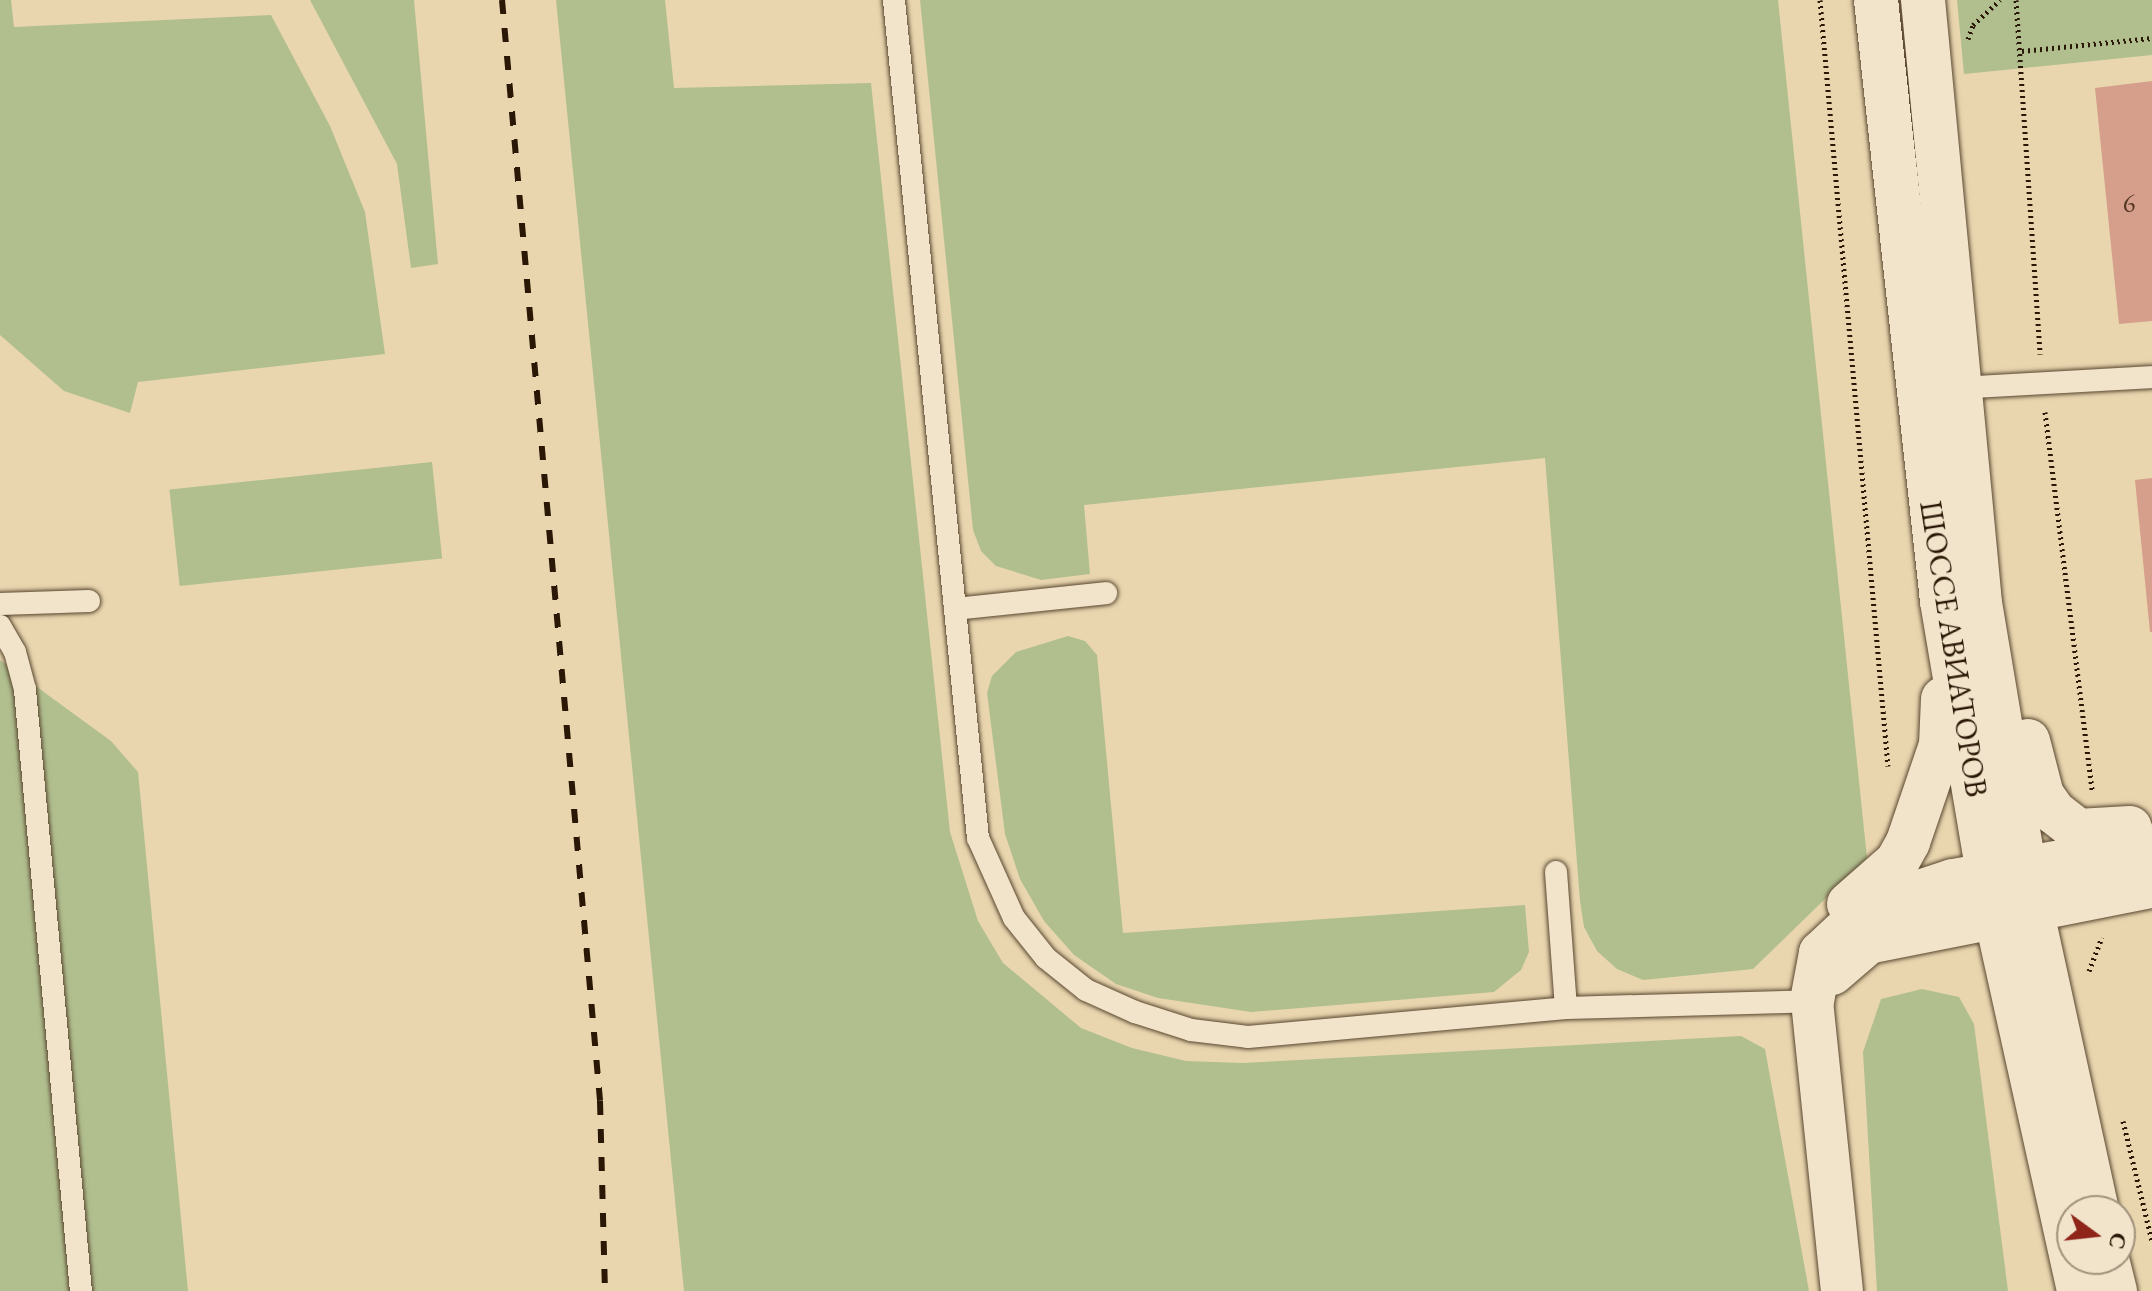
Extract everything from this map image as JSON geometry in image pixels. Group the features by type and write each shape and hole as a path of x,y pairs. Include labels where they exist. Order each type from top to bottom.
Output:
{"main road":[{"name":"ШОССЕ АВИАТОРОВ","path":"1876,0 1961,602 2079,1291"},
{"name":"ШОССЕ АВИАТОРОВ","path":"1923,0 1957,388 1961,602"},
{"path":"1961,602 2022,717 2042,795 2078,831 2152,830"},
{"path":"1812,1001 1821,953 1837,918 1897,862 1921,812 1941,745 1961,602"},
{"path":"1812,1001 1843,959 1868,942 1904,933 2010,892 2152,846"},
{"path":"1821,953 1868,909 1921,888 2105,893 2152,886"},
{"path":"1904,933 1949,936 1977,949 2033,1009 2061,938 2073,919 2105,893"},
{"name":"ШОССЕ АВИАТОРОВ","path":"2033,1009 2092,1195"}],"street":[{"path":"1812,1001 1842,1291"}],"lane":[{"path":"894,0 978,838 1014,918 1046,958 1086,990 1191,1030 1248,1037 1566,1008 1812,1001"},
{"path":"1957,388 2152,377"},
{"path":"955,609 1106,593"},
{"path":"0,604 89,601"},
{"path":"0,626 15,652 25,690 81,1291"},
{"path":"1556,872 1566,1008"}],"path":[{"path":"1820,0 1890,778"},
{"path":"1965,47 1973,25 2000,0"},
{"path":"2016,0 2041,382 2097,832"},
{"path":"2021,51 2152,38"},
{"path":"2088,979 2097,943 2110,926 2105,893"},
{"path":"2122,1118 2152,1241"}],"green space":[{"path":"0,0 11,0 14,27 271,15 330,126 365,212 385,354 138,382 130,413 64,391 0,335"},
{"path":"310,0 414,0 438,264 411,268 397,164"},
{"path":"556,0 665,0 674,88 871,83 950,832 978,921 1003,963 1081,1028 1132,1048 1186,1061 1243,1063 1741,1036 1765,1049 1809,1291 684,1291"},
{"path":"920,0 1778,0 1867,858 1753,969 1643,980 1617,969 1597,951 1584,927 1580,901 1545,458 1084,505 1090,574 1041,580 996,566 981,551 973,530"},
{"path":"1957,0 2152,0 2152,55 1964,74"},
{"path":"432,462 442,558 180,586 169,490"},
{"path":"1068,636 1085,641 1097,655 1123,933 1525,905 1529,952 1521,970 1494,992 1251,1012 1158,998 1116,984 1074,955 1044,921 1020,879 1005,834 987,693 992,676 1016,652"},
{"path":"0,660 111,741 138,772 188,1291 0,1291"},
{"path":"1922,989 1959,997 1974,1024 2008,1291 1877,1291 1863,1052 1881,999"}],"building":[{"path":"2152,81 2152,321 2119,324 2095,88"},
{"path":"2152,478 2152,632 2150,632 2135,480"}],"railway":[{"path":"502,0 600,1101 605,1291"}]}
